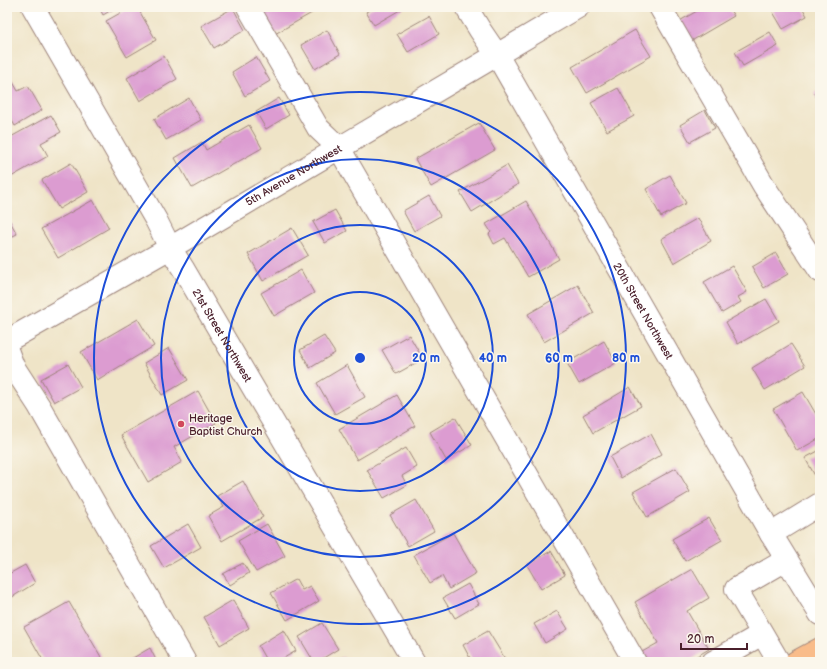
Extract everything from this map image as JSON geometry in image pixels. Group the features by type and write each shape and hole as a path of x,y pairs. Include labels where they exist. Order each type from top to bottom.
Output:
{"main road":[{"path":"796,662 820,648"}],"street":[{"name":"21st Street Northwest","path":"33,7 156,220 170,248 414,662"},
{"path":"248,7 318,128 339,148 636,662"},
{"name":"20th Street Northwest","path":"466,7 497,54 786,560 813,588 820,614"},
{"name":"5th Avenue Northwest","path":"7,341 170,248 578,7"},
{"path":"660,7 764,186 820,271"},
{"path":"7,350 13,366 39,406 185,662"},
{"path":"771,534 819,507"},
{"path":"779,662 736,589 786,560"},
{"path":"713,662 762,634"}],"building":[{"path":"99,7 117,7 103,15"},
{"path":"131,7 137,7 156,40 127,57 106,21"},
{"path":"268,7 316,7 317,10 273,35 260,12"},
{"path":"374,7 405,7 374,25 366,12"},
{"path":"704,7 728,7 734,16 688,43 676,23"},
{"path":"770,7 802,7 807,16 783,29"},
{"path":"233,8 245,30 214,48 201,26"},
{"path":"429,16 439,34 408,52 397,34"},
{"path":"327,30 340,54 315,69 301,45"},
{"path":"635,30 651,56 587,93 572,67"},
{"path":"770,32 778,46 743,66 735,52"},
{"path":"164,56 177,79 140,101 127,78"},
{"path":"256,57 270,81 245,96 232,72"},
{"path":"9,75 18,91 28,86 42,110 15,126 10,117 7,118 7,76"},
{"path":"618,88 634,116 607,131 591,103"},
{"path":"820,90 820,103 814,93"},
{"path":"189,98 201,120 166,140 154,119"},
{"path":"279,98 289,115 266,129 256,112"},
{"path":"705,110 715,128 690,142 680,125"},
{"path":"51,115 61,132 41,143 48,156 11,177 7,170 7,139"},
{"path":"479,123 495,150 431,187 415,159"},
{"path":"249,125 262,148 192,188 175,158 202,142 206,150"},
{"path":"71,163 88,192 59,209 42,180"},
{"path":"507,165 518,184 472,212 460,192"},
{"path":"670,175 686,203 661,217 646,189"},
{"path":"429,196 440,216 414,231 403,211"},
{"path":"93,200 109,228 58,258 41,229"},
{"path":"526,201 559,259 528,277 505,238 494,244 489,234 491,232 486,224"},
{"path":"335,210 347,231 325,243 313,222"},
{"path":"7,216 17,234 7,239"},
{"path":"698,218 711,241 674,263 661,239"},
{"path":"292,228 308,255 263,281 248,254"},
{"path":"776,253 788,274 764,288 752,267"},
{"path":"732,266 747,292 738,297 741,302 722,313 704,282"},
{"path":"301,270 314,293 274,316 261,293"},
{"path":"578,285 594,313 544,342 528,314"},
{"path":"766,299 779,321 738,344 726,322"},
{"path":"138,319 154,346 97,380 81,352"},
{"path":"409,335 423,359 396,374 382,350"},
{"path":"324,336 335,353 310,368 300,350"},
{"path":"604,341 616,363 579,384 567,363"},
{"path":"791,344 805,366 765,390 752,368"},
{"path":"169,348 188,380 162,395 144,363"},
{"path":"68,364 81,387 54,402 41,379"},
{"path":"347,365 365,397 335,414 317,383"},
{"path":"630,387 641,406 593,433 583,415"},
{"path":"198,391 216,423 174,447 182,462 148,482 121,435"},
{"path":"803,392 820,421 820,438 797,451 773,409"},
{"path":"397,395 415,426 357,460 339,429"},
{"path":"455,417 472,445 446,460 430,432"},
{"path":"651,434 662,454 621,478 610,457"},
{"path":"406,448 417,467 402,476 407,485 384,498 367,470"},
{"path":"820,450 820,480 818,481 805,458"},
{"path":"676,468 690,492 647,517 633,492"},
{"path":"243,481 263,517 222,541 208,516 224,507 217,496"},
{"path":"416,500 434,531 408,546 390,515"},
{"path":"709,518 722,540 685,561 672,539"},
{"path":"188,524 201,547 164,568 151,546"},
{"path":"267,524 285,556 256,572 238,541"},
{"path":"453,533 476,573 449,589 442,576 430,583 414,555"},
{"path":"551,551 565,575 541,589 527,565"},
{"path":"243,563 249,573 230,585 223,574"},
{"path":"25,565 35,583 9,599 7,595 7,575"},
{"path":"692,569 709,598 687,611 709,649 687,662 648,662 642,652 658,643 635,602"},
{"path":"296,579 302,590 310,586 319,601 287,620 271,593"},
{"path":"468,584 479,604 455,618 443,598"},
{"path":"233,600 249,628 220,645 204,617"},
{"path":"69,602 104,662 44,662 24,627"},
{"path":"557,611 568,629 545,643 534,624"},
{"path":"322,623 338,649 317,662 314,662 299,637"},
{"path":"284,630 296,651 277,662 267,662 258,646"},
{"path":"488,631 507,662 472,662 463,645"},
{"path":"150,648 157,662 126,662"},
{"path":"343,657 346,662 333,662"}],"place":[{"name":"Heritage Baptist Church","path":"181,424"}]}
